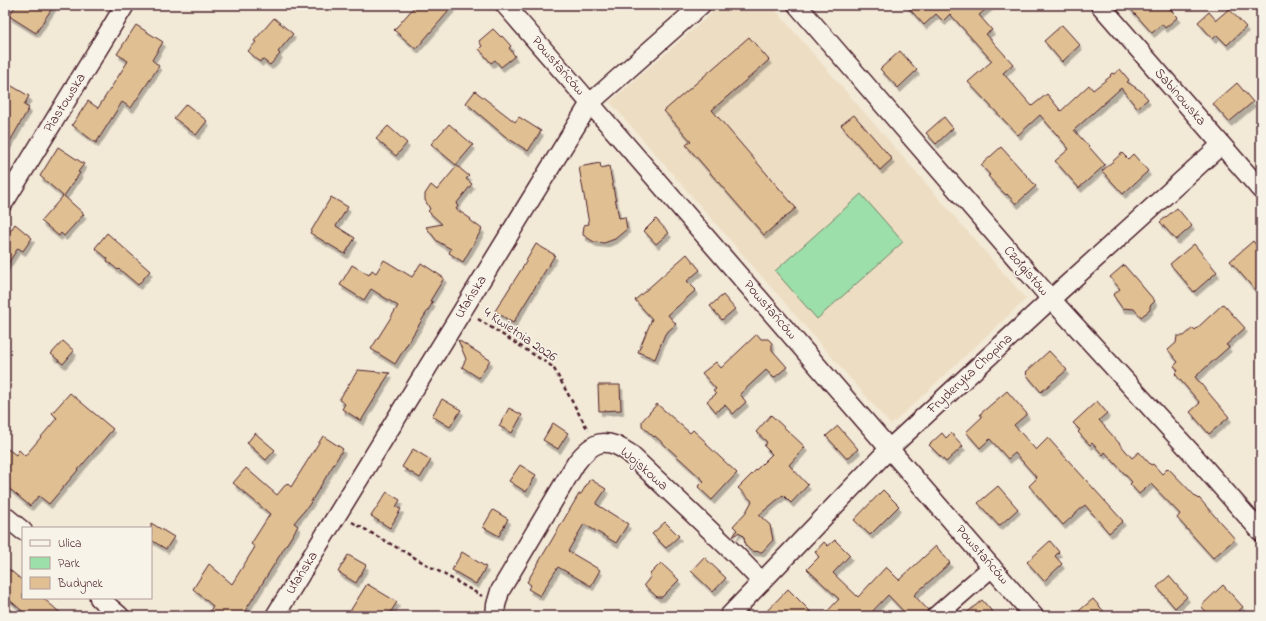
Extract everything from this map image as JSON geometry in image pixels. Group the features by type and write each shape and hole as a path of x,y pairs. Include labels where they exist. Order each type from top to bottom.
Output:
{"street":[{"name":"Piastowska","path":"5,201 125,5"},
{"name":"Powstańców","path":"505,5 1034,616"},
{"name":"Ułańska","path":"275,616 590,104 701,5"},
{"name":"Czołgistów","path":"797,5 1051,299 1189,450 1261,532"},
{"name":"Sabinowska","path":"1100,5 1261,190"},
{"name":"Fryderyka Chopina","path":"729,616 890,448 1221,145"},
{"name":"Wojskowa","path":"595,445 599,443 610,443 629,453 726,545 762,582"},
{"path":"496,610 500,591 576,463 585,452 595,445"},
{"path":"5,516 22,530"},
{"path":"936,616 992,567"},
{"path":"101,599 120,616"}],"path":[{"name":"4 Kwietnia 2026","path":"463,310 554,366 595,445"},
{"path":"338,514 496,610"}],"shaded area":[{"path":"721,5 771,5 1026,299 891,425 610,102"}],"green space":[{"path":"861,194 903,242 817,319 775,271"}],"building":[{"path":"16,5 54,5 36,33 9,16"},
{"path":"416,5 454,5 416,49 394,30"},
{"path":"906,5 991,5 979,15 992,30 986,34 1013,64 1003,73 1032,106 1047,94 1061,111 1089,85 1093,90 1111,76 1110,75 1112,73 1114,74 1120,69 1129,80 1127,82 1141,91 1148,99 1137,108 1121,88 1074,130 1105,165 1079,188 1055,161 1069,149 1040,115 1018,135 968,82 992,61 950,14 943,21 936,14 924,25"},
{"path":"1127,5 1166,5 1178,17 1165,28 1162,24 1152,33"},
{"path":"1229,9 1246,27 1227,45 1217,35 1213,39 1198,22 1209,12 1216,20"},
{"path":"274,18 293,34 278,52 280,54 270,65 262,59 260,62 248,51 256,42 254,41"},
{"path":"136,25 163,42 152,60 159,66 131,108 122,102 96,143 72,125 88,101 98,108 128,61 117,54"},
{"path":"1062,25 1080,45 1062,62 1044,41"},
{"path":"493,29 511,46 509,48 515,56 501,67 495,60 491,63 479,49 482,46 479,41"},
{"path":"749,37 769,60 712,110 796,208 764,235 686,145 691,141 664,111"},
{"path":"900,51 917,70 898,88 880,69"},
{"path":"5,82 29,96 24,105 29,108 5,150"},
{"path":"1237,83 1253,102 1229,122 1213,104"},
{"path":"475,91 515,122 519,117 541,131 528,151 506,137 466,103"},
{"path":"186,104 207,121 196,135 174,118"},
{"path":"854,115 892,159 880,170 841,125"},
{"path":"944,117 953,128 936,144 926,133"},
{"path":"449,124 473,145 456,165 431,144"},
{"path":"388,126 407,143 396,156 376,139"},
{"path":"58,147 84,164 78,172 80,173 64,196 84,214 64,236 61,233 59,236 41,221 63,196 40,176"},
{"path":"1001,147 1036,186 1016,204 988,176 990,175 981,165"},
{"path":"1122,153 1128,159 1133,154 1148,171 1123,194 1102,171"},
{"path":"600,163 601,168 609,166 619,218 625,217 627,229 615,239 604,243 594,242 583,235 584,225 589,224 579,167"},
{"path":"457,166 469,176 466,179 472,184 456,204 458,206 456,209 471,219 470,220 482,229 463,262 449,253 451,249 437,241 426,227 442,224 428,211 430,209 425,200 425,194 431,185 437,190"},
{"path":"331,197 348,207 336,226 355,238 345,254 310,233"},
{"path":"1177,208 1192,226 1176,240 1160,222"},
{"path":"656,219 669,233 656,244 644,231"},
{"path":"15,224 32,238 23,251 18,248 5,268 5,239"},
{"path":"107,233 150,271 138,285 107,261 108,259 95,248"},
{"path":"1253,241 1261,251 1261,297 1230,261"},
{"path":"536,244 555,255 513,323 495,311"},
{"path":"1194,244 1217,272 1194,292 1170,264"},
{"path":"687,254 700,270 687,281 696,290 668,315 676,324 665,334 655,359 638,352 652,319 635,300"},
{"path":"384,260 412,277 421,263 444,278 430,301 433,302 395,364 371,349 398,306 371,289 364,300 340,285 352,265 369,275 372,270 376,273"},
{"path":"1124,265 1155,301 1150,306 1150,310 1141,317 1134,309 1122,308 1113,295 1120,289 1110,277"},
{"path":"723,295 735,309 722,320 710,306"},
{"path":"1223,304 1245,328 1226,345 1229,347 1195,377 1229,417 1209,434 1190,412 1200,403 1175,374 1178,371 1174,366 1178,362 1168,350 1176,343 1177,336 1184,336 1193,328 1195,330"},
{"path":"757,334 761,339 768,339 772,343 772,350 787,367 774,378 766,370 740,394 746,402 733,414 725,405 716,412 707,401 716,394 713,391 716,389 702,373 716,362 721,368"},
{"path":"458,340 490,360 479,378 462,367 466,359"},
{"path":"63,341 74,351 63,364 51,354"},
{"path":"1049,351 1067,370 1041,392 1026,372"},
{"path":"358,370 390,373 361,421 342,409 345,404 339,400"},
{"path":"598,385 620,385 621,410 599,411"},
{"path":"1007,391 1027,414 1014,425 1036,450 1048,438 1123,521 1109,533 1085,505 1063,525 1029,486 1037,478 1015,453 1008,459 990,439 980,448 966,432 982,417 980,414"},
{"path":"70,393 113,429 49,504 39,496 30,506 5,485 5,447 16,455 19,450 25,456 57,418 52,413"},
{"path":"442,399 461,410 450,427 432,416"},
{"path":"1097,401 1107,413 1099,420 1132,458 1139,452 1162,474 1168,468 1198,499 1199,498 1235,539 1213,558 1177,518 1180,514 1151,484 1139,494 1130,484 1132,482 1105,452 1103,455 1092,443 1090,445 1078,432 1080,430 1073,423"},
{"path":"657,404 690,433 693,430 737,473 712,500 698,487 704,481 642,426 642,421"},
{"path":"509,408 522,415 512,433 499,426"},
{"path":"771,415 805,447 789,465 808,485 791,503 783,495 759,515 770,525 773,540 762,552 751,551 745,545 744,537 739,532 733,537 737,530 733,526 746,512 752,501 738,488 772,454 764,446 767,442 756,432"},
{"path":"553,423 568,433 558,449 543,440"},
{"path":"838,426 858,449 847,459 826,436"},
{"path":"255,433 275,450 266,460 247,443"},
{"path":"942,433 946,438 951,433 963,446 946,462 929,445"},
{"path":"323,436 343,449 309,505 294,523 298,526 242,616 207,616 213,606 193,589 209,564 232,584 255,547 251,544 270,514 233,483 246,468 277,495 287,483 291,487"},
{"path":"413,449 431,460 420,478 402,467"},
{"path":"520,465 536,475 526,492 509,481"},
{"path":"590,479 606,489 596,504 628,524 616,543 584,524 568,551 600,570 591,586 558,567 540,596 528,589 531,585 527,582 579,494 581,494"},
{"path":"998,486 1018,509 999,526 978,503"},
{"path":"883,490 899,506 870,535 854,520"},
{"path":"387,492 400,500 396,507 401,509 390,528 371,516"},
{"path":"493,510 508,519 499,536 483,527"},
{"path":"665,522 679,536 666,548 652,534"},
{"path":"151,523 174,537 166,549 152,541"},
{"path":"835,540 850,555 833,573 858,597 886,567 899,580 936,546 950,563 914,595 928,610 926,616 908,616 888,595 868,616 823,616 839,599 807,569 819,557 815,552 824,542 828,546"},
{"path":"1050,541 1059,552 1055,556 1062,564 1044,581 1027,562"},
{"path":"462,552 486,567 476,584 452,570"},
{"path":"348,555 366,565 356,583 338,572"},
{"path":"704,557 726,578 713,592 691,571"},
{"path":"661,563 679,580 662,597 657,597 644,585 651,576 649,575"},
{"path":"5,566 22,580 22,599 44,599 64,616 28,616 5,596"},
{"path":"1169,576 1187,597 1175,608 1157,587"},
{"path":"367,584 397,602 388,616 347,616"},
{"path":"1223,585 1243,607 1233,616 1210,616 1201,606"},
{"path":"788,589 815,616 762,616"},
{"path":"1093,599 1108,616 1073,616"},
{"path":"982,600 996,616 963,616"}]}
